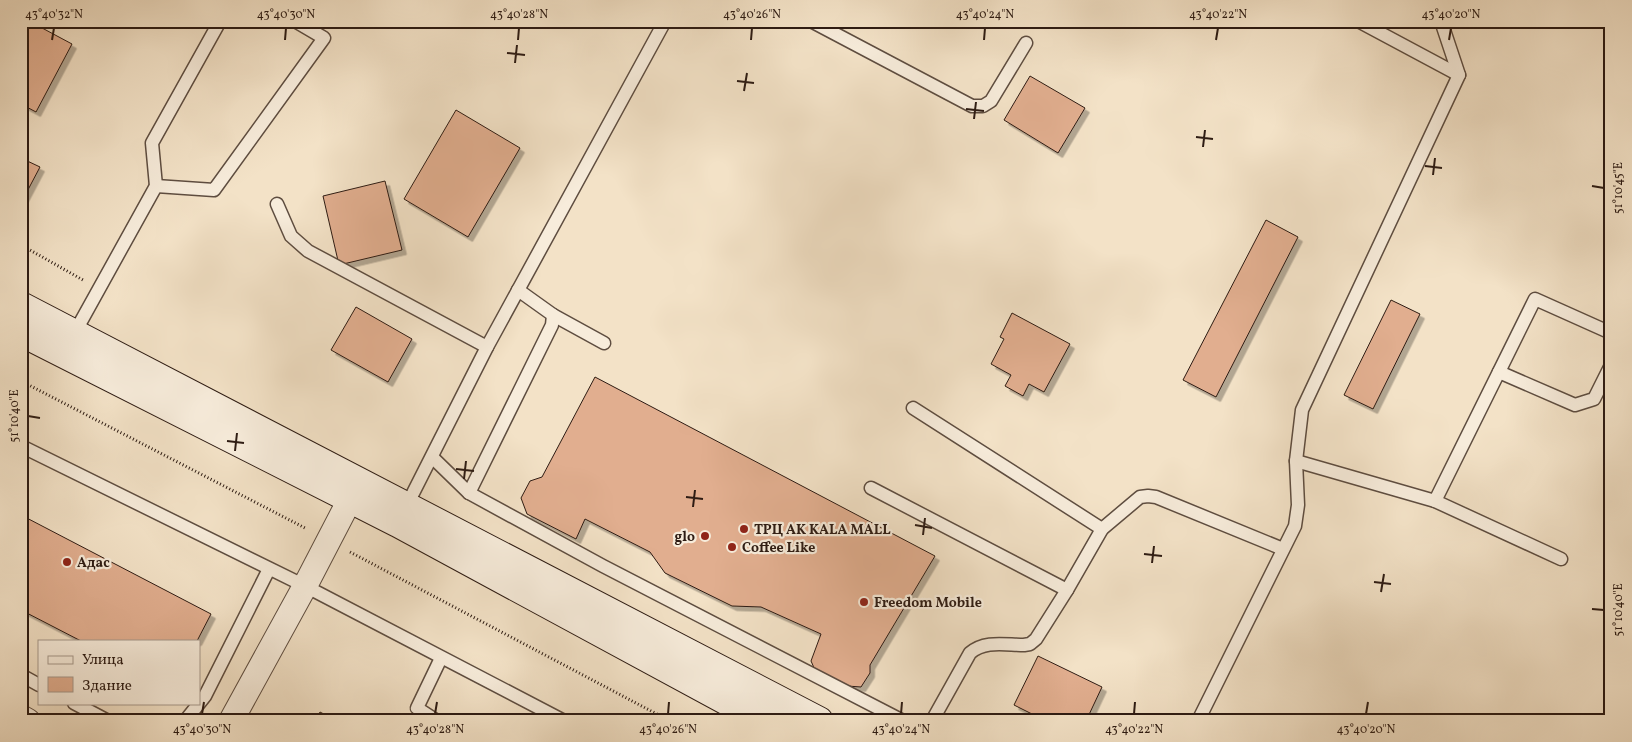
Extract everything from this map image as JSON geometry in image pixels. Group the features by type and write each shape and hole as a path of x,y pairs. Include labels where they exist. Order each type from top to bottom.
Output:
{"main road":[{"path":"21,306 355,491"},
{"path":"21,332 355,491 819,721"},
{"path":"402,515 764,721"}],"street":[{"path":"231,721 355,491"},
{"path":"21,718 28,721"}],"lane":[{"path":"74,334 156,186 152,143 220,21"},
{"path":"156,186 214,190 324,38 295,21"},
{"path":"402,515 487,347 665,21"},
{"path":"811,21 972,106 983,106 991,101 1026,44"},
{"path":"1358,21 1459,75"},
{"path":"1198,721 1295,526 1298,504 1296,460 1302,410 1459,75 1442,21"},
{"path":"277,204 291,236 308,251 487,347"},
{"path":"518,290 553,315 604,343"},
{"path":"1436,501 1535,299 1611,333"},
{"path":"469,493 552,325 553,315"},
{"path":"1499,372 1575,405 1594,400 1611,365"},
{"path":"913,408 1102,529"},
{"path":"21,446 305,586 564,721"},
{"path":"432,457 469,493 603,566 903,721"},
{"path":"1296,460 1436,501 1561,559"},
{"path":"871,488 1067,590"},
{"path":"932,721 970,653 986,644 1030,644 1036,639 1102,529 1140,497 1156,497 1283,549"},
{"path":"200,702 205,696 269,569"},
{"path":"437,721 417,708 441,658"},
{"path":"21,675 38,684"},
{"path":"76,704 108,721"},
{"path":"185,721 199,704"}],"path":[{"path":"21,245 98,289"}],"building":[{"path":"21,21 29,21 72,44 36,112 21,104"},
{"path":"1030,76 1085,108 1058,153 1004,120"},
{"path":"456,110 520,148 468,237 404,199"},
{"path":"21,158 40,167 21,203"},
{"path":"385,181 402,250 339,265 323,196"},
{"path":"1266,220 1298,237 1216,397 1183,380"},
{"path":"1391,300 1420,314 1373,409 1344,395"},
{"path":"356,307 412,339 388,382 331,350"},
{"path":"1012,313 1070,344 1044,392 1029,384 1023,396 1005,386 1011,375 991,364 1004,339 1000,337"},
{"name":"ТРЦ AK KALA MALL","path":"595,377 935,556 870,665 870,673 861,687 847,686 815,670 811,661 821,634 761,607 732,606 665,573 650,552 585,519 576,539 527,514 521,498 530,481 542,477"},
{"name":"Адас","path":"21,515 211,614 198,640 79,640 21,610"},
{"path":"1038,656 1102,687 1086,721 1046,721 1014,705"},
{"path":"320,712 337,721 315,721"}],"place":[{"name":"ТРЦ AK KALA MALL","path":"744,529"},
{"name":"glo","path":"705,536"},
{"name":"Coffee Like","path":"732,547"},
{"name":"Адас","path":"67,562"},
{"name":"Freedom Mobile","path":"864,602"}]}
